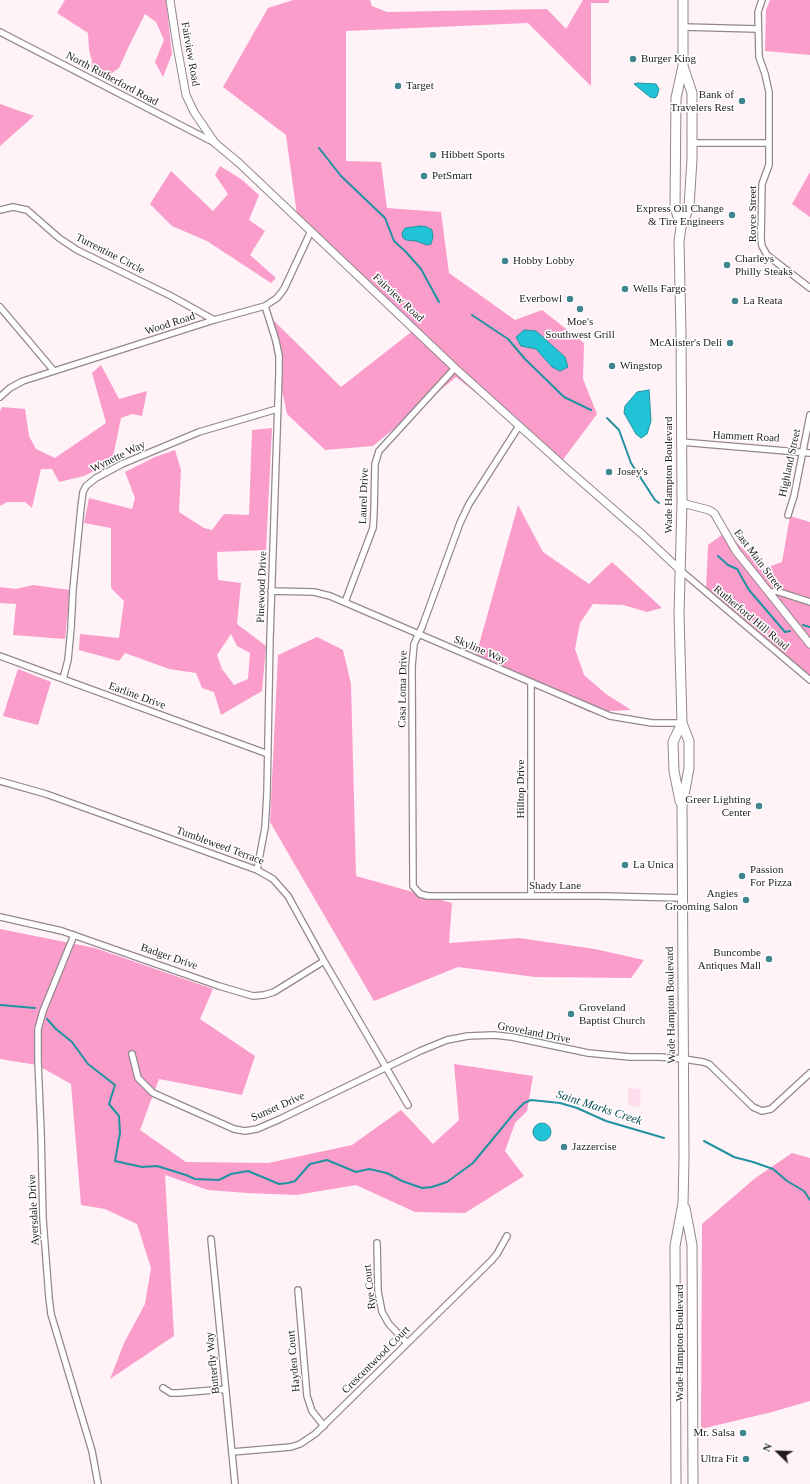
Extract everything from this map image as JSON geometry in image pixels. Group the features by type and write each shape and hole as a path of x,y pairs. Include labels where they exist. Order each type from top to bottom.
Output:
{"main road":[{"name":"Wade Hampton Boulevard","path":"681,227 675,207 676,98 683,66 683,0"},
{"name":"Wade Hampton Boulevard","path":"683,66 692,93 692,159 689,207 681,227 680,241 682,503 679,614 682,723 689,740 689,768 682,806 682,898 684,1202 692,1245 693,1484"},
{"name":"Wade Hampton Boulevard","path":"682,723 673,742 674,771 682,806"},
{"name":"Wade Hampton Boulevard","path":"676,1484 675,1246 684,1202"},
{"path":"675,1341 692,1340"}],"street":[{"name":"Fairview Road","path":"170,0 186,95 194,112 215,143 240,163 455,368 643,535 680,570"},
{"name":"Royce Street","path":"762,0 758,12 759,57 765,74 768,92 769,143 769,164 762,184 762,246 771,259 810,288"},
{"path":"683,27 758,29"},
{"name":"North Rutherford Road","path":"0,32 215,143"},
{"path":"691,143 769,143"},
{"name":"Turrentine Circle","path":"0,210 13,207 27,210 59,238 77,250 171,296 214,320"},
{"name":"Wood Road","path":"0,397 15,385 54,371 214,320 265,306 277,298 284,289 312,231"},
{"name":"Pinewood Drive","path":"257,870 265,828 279,373 279,356 276,341 265,306"},
{"path":"0,307 54,371"},
{"name":"Laurel Drive","path":"345,602 373,528 375,464 379,450 455,368"},
{"name":"Wynette Way","path":"63,679 68,660 72,589 81,507 86,486 96,478 122,464 199,432 277,409"},
{"name":"Highland Street","path":"788,515 794,496 810,415"},
{"name":"Casa Loma Drive","path":"428,896 417,891 413,882 412,667 414,644 460,523 469,504 519,426"},
{"name":"Hammett Road","path":"681,442 810,452"},
{"name":"East Main Street","path":"682,503 709,510 714,513 736,552 810,644"},
{"name":"Rutherford Hill Road","path":"680,570 810,680"},
{"name":"Skyline Way","path":"272,591 314,592 330,596 610,716 652,723 682,723"},
{"path":"769,593 776,591 810,602"},
{"name":"Earline Drive","path":"0,656 268,754"},
{"name":"Hilltop Drive","path":"531,683 531,895"},
{"name":"Tumbleweed Terrace","path":"0,781 46,794 257,870 273,879 285,891 408,1105"},
{"name":"Shady Lane","path":"428,896 531,895 682,898"},
{"name":"Badger Drive","path":"0,917 74,935 219,986 253,996 274,992 324,961"},
{"name":"Ayersdale Drive","path":"74,935 43,1011 38,1029 43,1218 51,1314 92,1451 98,1484"},
{"name":"Groveland Drive","path":"386,1068 437,1044 458,1038 478,1035 512,1037 570,1050 605,1055 684,1059 710,1064 754,1107 762,1111 770,1109 810,1073"},
{"name":"Sunset Drive","path":"132,1054 138,1078 153,1093 234,1129 245,1131 257,1129 386,1068"},
{"name":"Crescentwood Court","path":"232,1452 291,1447 308,1439 324,1426 491,1261 497,1254 507,1236"},
{"name":"Butterfly Way","path":"211,1239 235,1484"},
{"name":"Rye Court","path":"377,1243 378,1291 382,1312 389,1324 407,1343"},
{"name":"Hayden Court","path":"298,1290 307,1396 312,1411 324,1426"},
{"path":"163,1388 171,1392 178,1393 226,1389"}],"shaded area":[{"path":"65,0 166,0 172,54 163,77 155,62 164,40 156,22 145,14 119,68 105,78 91,72 92,61 89,50 88,33 57,13"},
{"path":"293,0 370,0 372,6 387,12 547,9 566,29 583,0 609,0 609,3 591,3 591,86 528,23 346,31 346,161 381,162 387,208 441,212 449,273 515,320 542,310 584,343 583,379 597,414 562,461 456,377 373,446 325,450 287,414 266,313 341,387 415,329 297,215 286,135 223,87 268,8"},
{"path":"770,0 810,0 810,55 765,51 766,10"},
{"path":"0,104 34,116 0,146"},
{"path":"220,166 241,179 259,195 249,220 265,231 250,255 276,278 271,283 207,241 172,226 150,204 171,171 213,211 228,194 215,175"},
{"path":"810,172 810,217 792,204"},
{"path":"101,365 119,399 147,391 142,416 132,414 121,418 112,462 84,476 59,482 52,469 41,469 32,508 25,502 7,502 0,506 0,411 2,407 25,409 29,436 36,449 55,458 106,423 92,373"},
{"path":"272,428 266,550 217,552 218,580 241,583 237,624 266,646 262,691 221,715 214,692 202,688 196,673 169,669 125,653 119,661 79,650 80,634 119,638 124,601 111,588 111,528 84,523 89,498 132,509 135,498 125,472 155,457 175,450 181,470 179,512 204,528 212,530 224,514 249,515 252,430","holes":["231,634 237,646 250,653 248,679 234,685 222,669 217,655"]},
{"path":"518,505 543,552 589,584 612,562 662,608 647,612 623,605 593,604 580,623 575,649 584,675 606,694 631,710 589,712 475,659"},
{"path":"790,516 810,522 810,676 706,589 708,545 726,532 763,569 782,562"},
{"path":"33,585 70,590 65,639 13,635 16,604 0,603 0,587 16,589"},
{"path":"317,637 343,650 351,684 356,876 452,903 449,943 519,938 595,949 644,960 631,978 535,977 458,967 374,1001 270,822 278,655"},
{"path":"18,669 51,682 38,725 3,716"},
{"path":"0,929 95,948 213,989 200,1019 255,1056 242,1095 159,1079 140,1130 186,1162 268,1163 352,1145 401,1110 433,1144 459,1120 454,1064 533,1076 527,1111 515,1123 505,1151 524,1176 465,1213 415,1212 356,1185 296,1195 247,1193 208,1190 165,1175 174,1336 110,1379 124,1343 145,1304 151,1268 137,1224 105,1209 81,1205 71,1084 37,1065 0,1059"},
{"path":"628,1088 639,1089 641,1092 640,1107 628,1105"},
{"path":"792,1153 810,1158 810,1401 701,1429 702,1224 754,1179"}],"water":[{"path":"634,84 656,84 659,89 657,96 655,98 650,97"},
{"path":"421,226 432,230 433,237 431,244 427,245 403,238 402,233 405,228"},
{"path":"524,330 536,331 565,357 568,367 560,371 552,367 536,349 521,346 516,337"},
{"path":"649,390 651,421 647,434 641,438 636,434 624,413 625,406 637,392"},
{"path":"542,1123 548,1126 551,1132 548,1138 542,1141 536,1138 533,1132 536,1126"}],"waterway":[{"path":"319,148 341,176 385,218 394,241 421,269 439,302"},
{"path":"472,315 508,339 525,359 564,397 591,410"},
{"path":"607,418 619,430 631,463 655,500 659,503"},
{"path":"718,556 728,565 737,569 749,590 785,632 790,631"},
{"path":"803,625 810,627"},
{"name":"Saint Marks Creek","path":"0,1005 35,1008"},
{"name":"Saint Marks Creek","path":"47,1019 56,1029 72,1042 88,1064 115,1085 109,1104 119,1116 120,1133 115,1161 142,1167 157,1166 195,1179 219,1180 231,1174 248,1171 279,1184 288,1183 295,1181 310,1164 327,1160 356,1172 369,1169 387,1173 402,1181 422,1188 432,1187 447,1182 473,1163 515,1112 524,1103 531,1100 560,1103 577,1108 606,1121 664,1138"},
{"name":"Saint Marks Creek","path":"704,1141 734,1157 773,1169 787,1181 804,1191 810,1200"}],"place":[{"name":"Burger King","path":"633,59"},
{"name":"Target","path":"398,86"},
{"name":"Bank of Travelers Rest","path":"742,101"},
{"name":"Hibbett Sports","path":"433,155"},
{"name":"PetSmart","path":"424,176"},
{"name":"Express Oil Change & Tire Engineers","path":"732,215"},
{"name":"Hobby Lobby","path":"505,261"},
{"name":"Charleys Philly Steaks","path":"727,265"},
{"name":"Wells Fargo","path":"625,289"},
{"name":"Everbowl","path":"570,299"},
{"name":"La Reata","path":"735,301"},
{"name":"Moe's Southwest Grill","path":"580,309"},
{"name":"McAlister's Deli","path":"730,343"},
{"name":"Wingstop","path":"612,366"},
{"name":"Josey's","path":"609,472"},
{"name":"Greer Lighting Center","path":"759,806"},
{"name":"La Unica","path":"625,865"},
{"name":"Passion For Pizza","path":"742,876"},
{"name":"Angies Grooming Salon","path":"746,900"},
{"name":"Buncombe Antiques Mall","path":"769,959"},
{"name":"Groveland Baptist Church","path":"571,1014"},
{"name":"Jazzercise","path":"564,1147"},
{"name":"Mr. Salsa","path":"743,1433"},
{"name":"Ultra Fit","path":"746,1459"}]}
